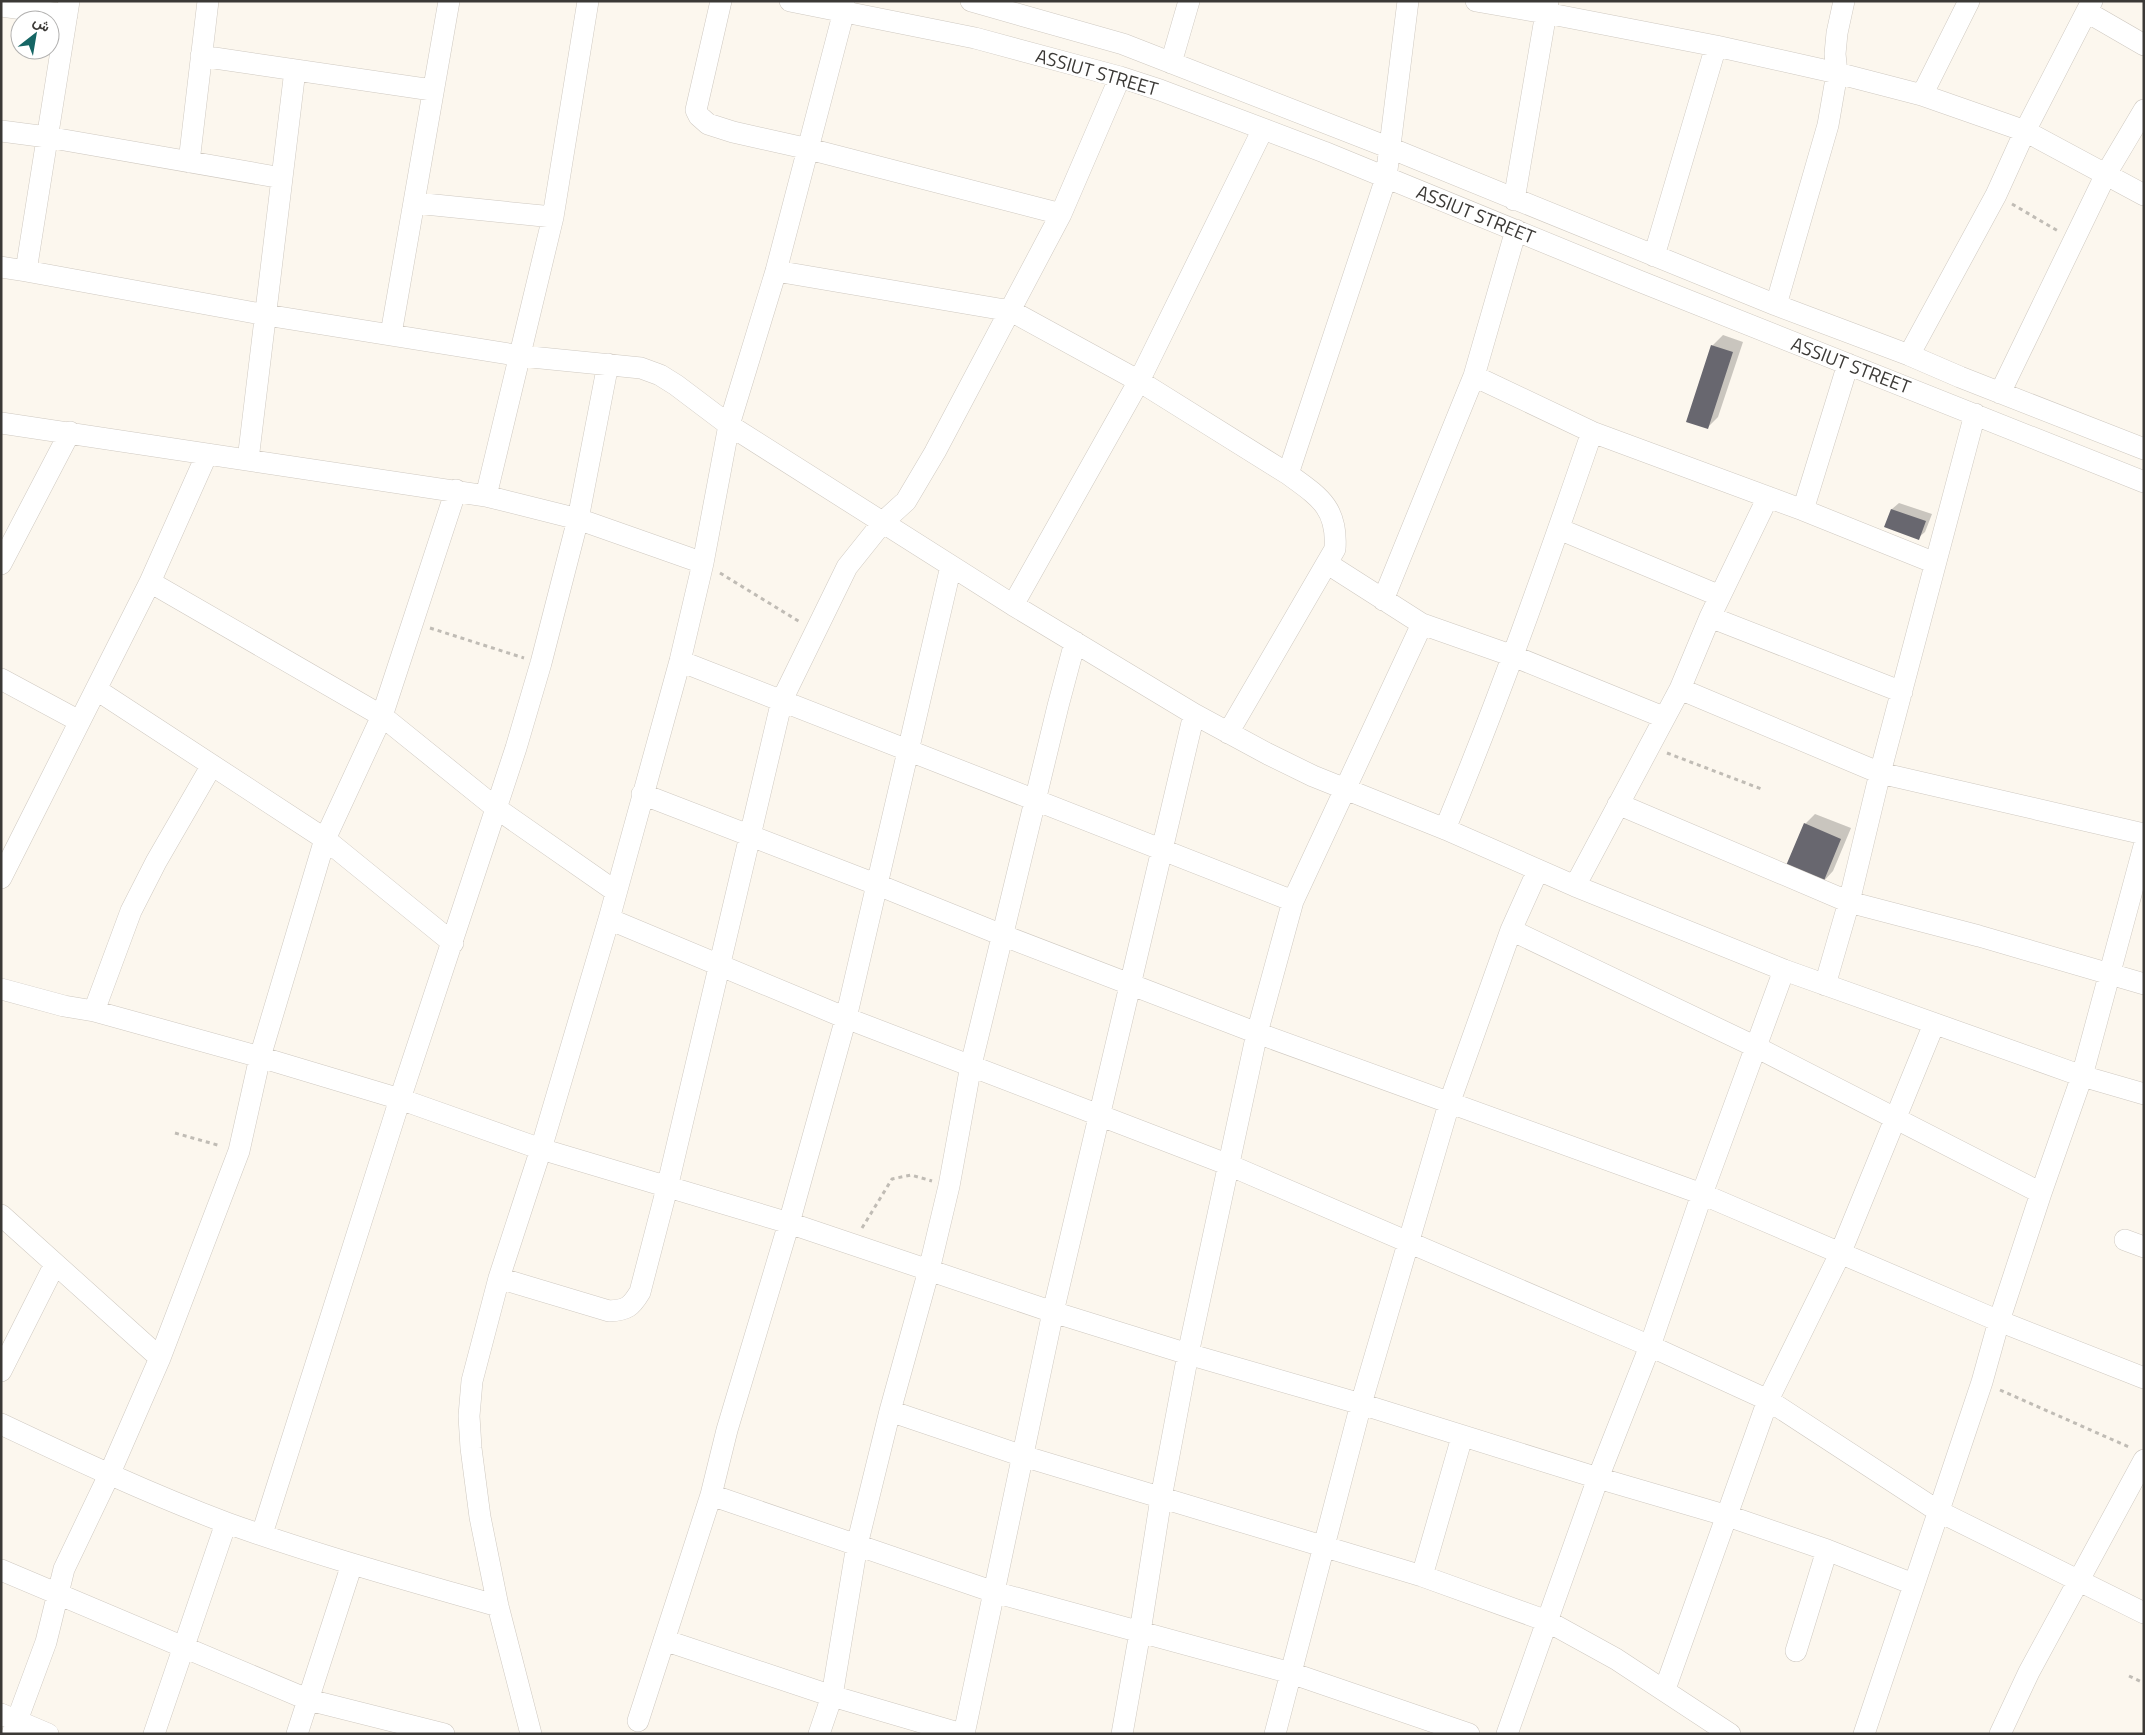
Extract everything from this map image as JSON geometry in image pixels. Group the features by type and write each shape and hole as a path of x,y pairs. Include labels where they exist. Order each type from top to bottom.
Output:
{"street":[{"path":"190,162 208,1"},
{"path":"391,334 449,1"},
{"path":"486,496 553,217 588,1"},
{"path":"721,1 696,110 699,116 708,124 733,132 809,149 1060,214"},
{"name":"ASSIUT STREET","path":"790,1 844,6 975,38 1120,77 1160,90 1263,129 2144,482"},
{"name":"ASSIUT STREET","path":"971,1 1039,10 1390,148 1776,305 1909,355 2144,449"},
{"path":"1171,63 1189,1"},
{"path":"1288,474 1386,178 1408,1"},
{"path":"1476,1 1547,7 1836,73 1922,95 2026,131 2144,195"},
{"path":"1776,305 1828,125 1836,73 1836,33 1844,1"},
{"path":"1922,95 1969,1"},
{"path":"1,6 68,8 26,271"},
{"path":"531,1734 498,1606 480,1517 470,1448 469,1416 472,1382 499,1278 541,1148 609,919 615,891 680,661 703,563 729,425 776,271 809,149 844,6"},
{"path":"1514,200 1547,7"},
{"path":"1909,355 1996,194 2090,7 2144,45"},
{"path":"1654,256 1716,46"},
{"path":"201,56 432,90"},
{"path":"248,460 295,70"},
{"path":"499,1278 609,1310 623,1310 633,1303 640,1292 667,1188 782,700 847,567 883,522 906,501 914,490 1011,310 1060,214 1120,77"},
{"path":"2000,393 2106,174 2144,110"},
{"path":"1013,606 1139,380 1263,129"},
{"path":"1,131 47,136 282,178"},
{"path":"415,203 553,217"},
{"path":"1383,600 1474,376 1516,230"},
{"path":"1,267 266,315 521,356 641,368 660,375 695,398 729,425 1013,606 1194,714 1305,772 1445,829 1575,886 1784,970 2082,1076 2144,1094"},
{"path":"776,271 1011,310 1139,380 1288,474 1315,494 1325,505 1333,519 1336,530 1335,549 1228,733"},
{"path":"262,1534 400,1099 453,943 541,663 578,519 608,364"},
{"path":"1803,510 1848,364"},
{"path":"1474,376 1592,432 1803,510 1935,562"},
{"path":"1825,985 1849,902 1880,773 1975,414"},
{"path":"1,423 456,490 578,519 703,563"},
{"path":"1,564 70,432"},
{"path":"1445,829 1481,743 1592,432"},
{"path":"4,864 97,690 150,582 207,454"},
{"path":"48,1734 10,1723 46,1642 64,1568 109,1475 160,1358 239,1151 260,1057 325,839 382,716 456,490"},
{"path":"1575,886 1663,717 1680,689 1710,617 1768,497"},
{"path":"1558,529 1720,596"},
{"path":"1328,564 1422,624 1513,656 1663,717"},
{"path":"638,1721 711,1495 755,1332 789,1222 846,1018 951,566"},
{"path":"150,582 382,716 496,808 615,891"},
{"path":"1710,617 1902,692"},
{"path":"1122,1734 1161,1498 1188,1354 1256,1033 1293,901 1422,624"},
{"path":"819,1734 832,1696 857,1545 890,1411 929,1270 949,1186 971,1065 1075,642"},
{"path":"680,661 1293,901"},
{"path":"1,679 79,721"},
{"path":"1680,689 1880,773 2144,834"},
{"path":"97,690 325,839 453,943"},
{"path":"664,1640 832,1696 963,1734 1053,1312 1160,850 1194,714"},
{"path":"94,1011 131,911 156,862 212,766"},
{"path":"642,794 749,834 1002,935 1256,1033 1702,1194 1999,1321 2144,1378"},
{"path":"1618,804 1849,902 1979,936 2144,984"},
{"path":"1864,1734 1982,1382 1999,1321 2041,1193 2082,1076 2144,846"},
{"path":"1275,1734 1361,1404 1449,1104 1511,930 1538,870"},
{"path":"609,919 846,1018 1229,1165 1650,1346 1768,1400 1938,1511 2144,1612"},
{"path":"1511,930 1756,1047 2041,1193"},
{"path":"1507,1734 1598,1478 1650,1346 1702,1194 1784,970"},
{"path":"1,989 64,1006 94,1011 260,1057 400,1099 541,1148 667,1188 789,1222 1053,1312 1728,1516 1827,1550 1913,1584"},
{"path":"1665,1689 1768,1400 1840,1254 1934,1024"},
{"path":"1,1215 160,1358"},
{"path":"1,1372 55,1264"},
{"path":"890,1411 1023,1456 1422,1576 1547,1621 1616,1658 1730,1734"},
{"path":"1,1424 109,1475 226,1523 352,1564 498,1606"},
{"path":"1422,1576 1462,1437"},
{"path":"2000,1734 2029,1672 2078,1581 2139,1454"},
{"path":"711,1495 994,1592 1291,1673 1469,1734"},
{"path":"154,1734 226,1523"},
{"path":"1796,1651 1827,1550"},
{"path":"297,1734 352,1564"},
{"path":"1,1570 309,1700 444,1734"}],"path":[{"path":"1996,194 2074,240"},
{"path":"703,563 816,631"},
{"path":"412,622 541,663"},
{"path":"1648,746 1764,790"},
{"path":"175,1133 239,1151"},
{"path":"852,1243 892,1179 911,1175 949,1186"},
{"path":"1982,1382 2139,1454"},
{"path":"2129,1676 2144,1684"}],"building":[{"path":"1711,345 1733,352 1708,429 1686,422"},
{"path":"1891,509 1926,521 1919,540 1884,527"},
{"path":"1804,823 1841,839 1823,883 1785,868"}]}
